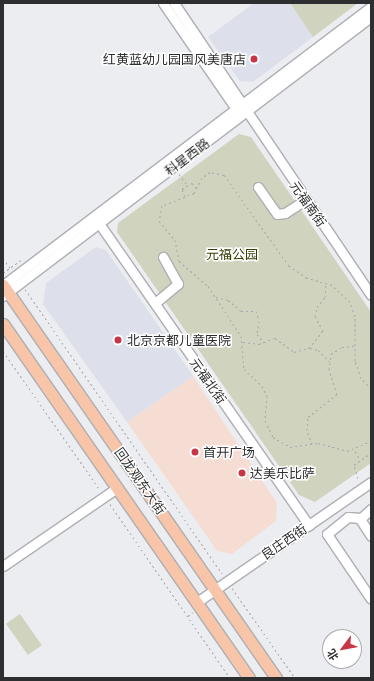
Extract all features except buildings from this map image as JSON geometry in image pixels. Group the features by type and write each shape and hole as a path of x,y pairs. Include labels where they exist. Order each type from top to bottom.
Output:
{"main road":[{"name":"回龙观东大街","path":"4,289 276,678"},
{"name":"回龙观东大街","path":"3,324 249,678"}],"street":[{"name":"元福南街","path":"163,3 241,108 371,295"},
{"name":"元福南街","path":"174,3 241,108"},
{"name":"科星西路","path":"4,289 371,7"},
{"name":"科星西路","path":"241,108 371,17"},
{"path":"258,187 277,214 285,213 305,200"},
{"name":"元福北街","path":"97,219 309,526"},
{"path":"155,303 178,284 163,257"},
{"name":"良庄西街","path":"197,602 371,482"},
{"path":"3,566 118,488"},
{"path":"360,518 371,510"},
{"path":"371,536 360,518 350,516 327,534 371,599"}],"path":[{"path":"371,389 359,374 354,346 355,316 350,302 339,290 325,283 301,275 289,266 222,173 208,174 198,189 186,197 162,206 159,221 175,240 179,261 215,297 242,342 244,369 262,386 267,396 265,421 269,432 290,447 325,443 340,450 354,450 371,441"},
{"path":"179,174 187,186"},
{"path":"186,197 182,190 193,182 198,189"},
{"path":"3,274 20,262"},
{"path":"242,342 264,343 280,339 298,353 309,348 323,331 315,316 317,307 325,297 325,283"},
{"path":"215,297 228,300 241,311 256,311 259,321 257,334 264,343"},
{"path":"35,303 216,564"},
{"path":"329,361 336,350 354,346"},
{"path":"309,348 318,350 329,361 336,394 308,417 307,430 312,445"},
{"path":"3,351 230,678"},
{"path":"354,450 360,459"},
{"path":"358,478 353,468 360,459 371,453"},
{"path":"238,596 295,678"}],"shaded area":[{"name":"红黄蓝幼儿园国风美唐店","path":"254,3 290,3 313,37 253,82 240,81 208,37"},
{"name":"北京京都儿童医院","path":"96,247 106,250 193,376 127,422 43,304 46,283"},
{"name":"首开广场","path":"193,376 277,503 276,521 232,554 217,551 127,422"}],"green space":[{"path":"290,3 358,3 313,37"},
{"name":"元福公园","path":"239,134 251,137 371,312 371,463 315,502 299,495 117,232 118,223"},
{"path":"20,614 42,645 28,655 6,624"}],"place":[{"name":"红黄蓝幼儿园国风美唐店","path":"254,59"},
{"name":"北京京都儿童医院","path":"118,340"},
{"name":"首开广场","path":"195,452"},
{"name":"达美乐比萨","path":"242,473"}]}
